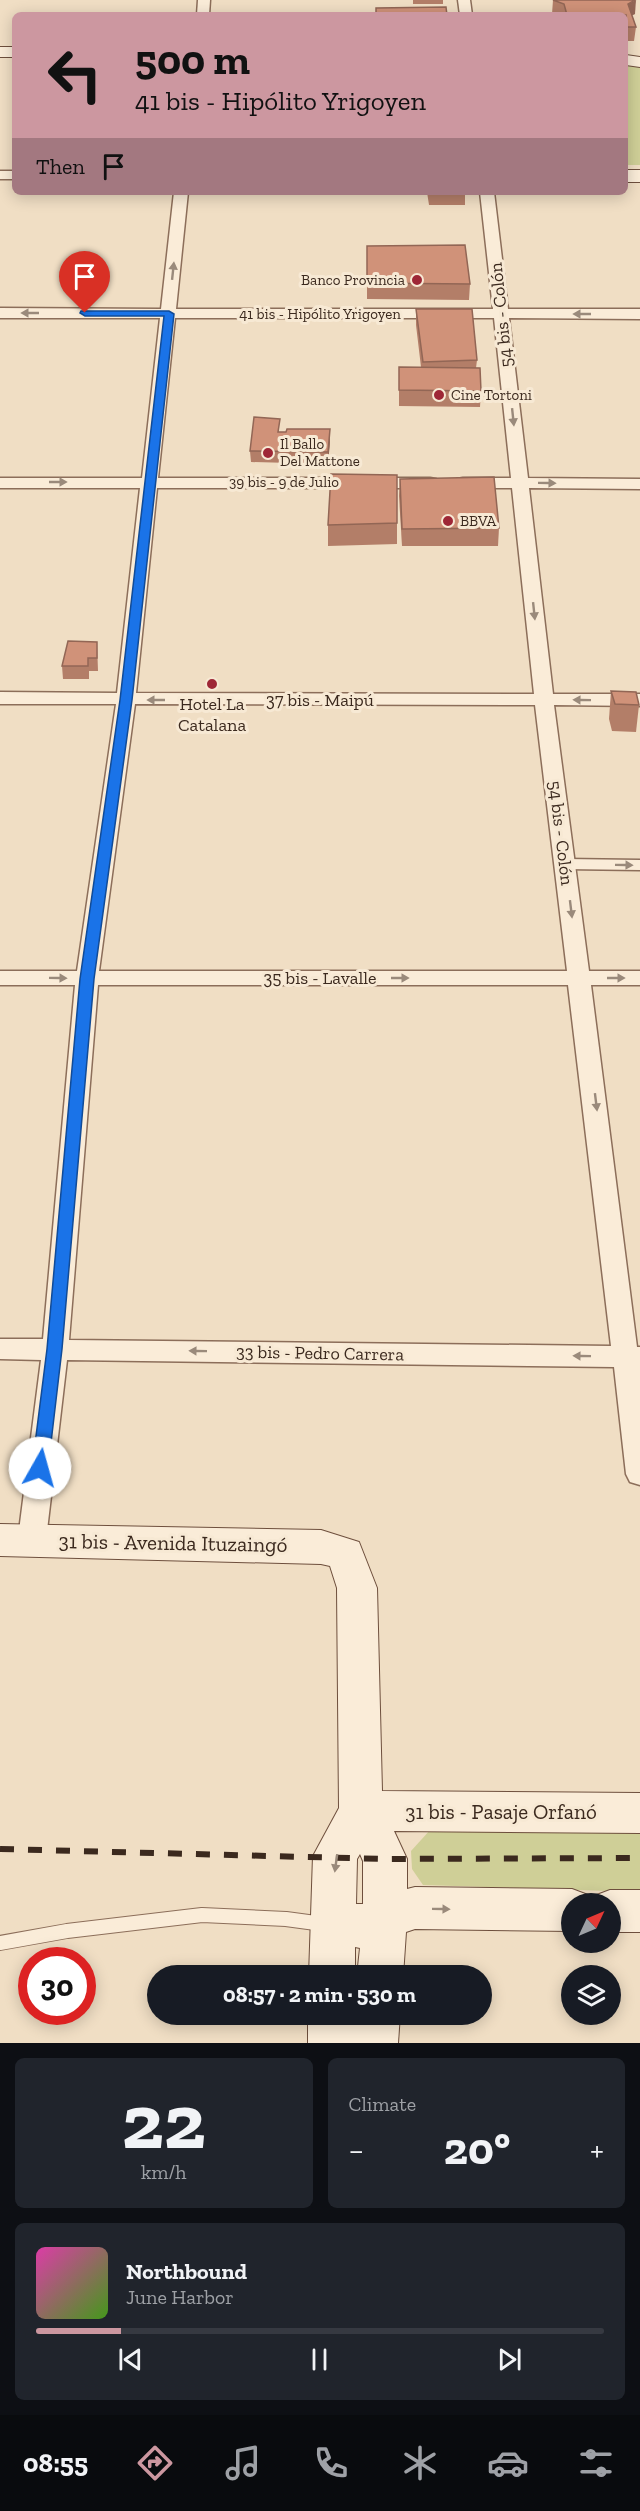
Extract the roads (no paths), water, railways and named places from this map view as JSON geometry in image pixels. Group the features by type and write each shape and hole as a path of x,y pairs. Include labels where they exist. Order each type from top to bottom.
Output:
{"street":[{"path":"16,1539 55,1349 87,979 126,700 181,195"},
{"name":"54 bis - Colón","path":"488,195 544,699 580,978 634,1357 640,1474"},
{"name":"41 bis - Hipólito Yrigoyen","path":"0,313 640,314"},
{"name":"39 bis - 9 de Julio","path":"0,483 640,484"},
{"name":"37 bis - Maipú","path":"0,698 640,700"},
{"name":"35 bis - Lavalle","path":"0,978 640,978"},
{"name":"33 bis - Pedro Carrera","path":"0,1349 634,1357"},
{"name":"31 bis - Avenida Ituzaingó","path":"16,1539 321,1547 345,1554 357,1588 362,1811"},
{"path":"362,1811 385,1859 385,1919 381,1965"},
{"path":"332,1965 335,1856 362,1811"},
{"name":"31 bis - Pasaje Orfanó","path":"362,1811 640,1813"},
{"path":"332,1925 360,1926 416,1908 561,1910"},
{"path":"621,1911 640,1911"},
{"path":"331,2025 331,2043"},
{"path":"375,2043 376,2025"}],"lane":[{"path":"565,864 640,865"},
{"path":"0,1943 67,1931 202,1915 286,1919 332,1925"}],"railway":[{"path":"0,1849 385,1859 640,1858"}],"place":[{"name":"Banco Provincia","path":"417,280"},
{"name":"Cine Tortoni","path":"439,395"},
{"name":"Il Ballo Del Mattone","path":"268,453"},
{"name":"BBVA","path":"448,521"},
{"name":"Hotel La Catalana","path":"212,684"}]}
